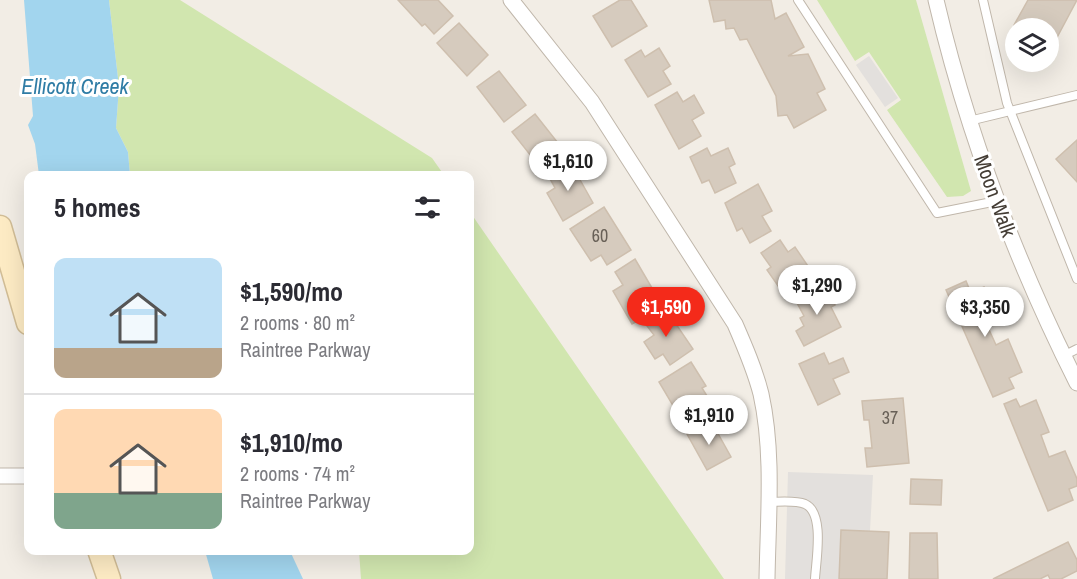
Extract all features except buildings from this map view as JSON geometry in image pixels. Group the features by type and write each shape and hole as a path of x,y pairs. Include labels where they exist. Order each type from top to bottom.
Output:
{"street":[{"path":"511,0 592,102 735,324 752,363 761,394 768,436 767,579"},
{"name":"Moon Walk","path":"936,0 969,121 996,201 1023,268 1070,352 1077,383"},
{"path":"0,227 24,309"},
{"path":"0,476 24,476"},
{"path":"101,555 109,579"}],"lane":[{"path":"798,0 937,213 996,201"},
{"path":"983,0 1009,109 1077,279"},
{"path":"969,121 1009,109 1077,95"},
{"path":"768,502 804,503 813,509 818,523 815,579"}],"green space":[{"path":"109,0 180,0 432,158 441,171 130,171 128,152 116,128 119,87"},
{"path":"817,0 916,0 971,191 963,196 947,197 887,110 901,100 869,52 855,61"},
{"path":"474,218 724,579 361,579 359,555 474,555"}],"shaded area":[{"path":"869,56 898,98 885,107 856,65"},
{"path":"788,472 873,475 870,531 841,530 839,579 785,579"}],"water":[{"name":"Ellicott Creek","path":"24,0 109,0 119,87 116,128 128,152 130,171 38,171 35,144 28,125 33,116"},
{"path":"206,555 292,555 303,579 213,579"}]}
